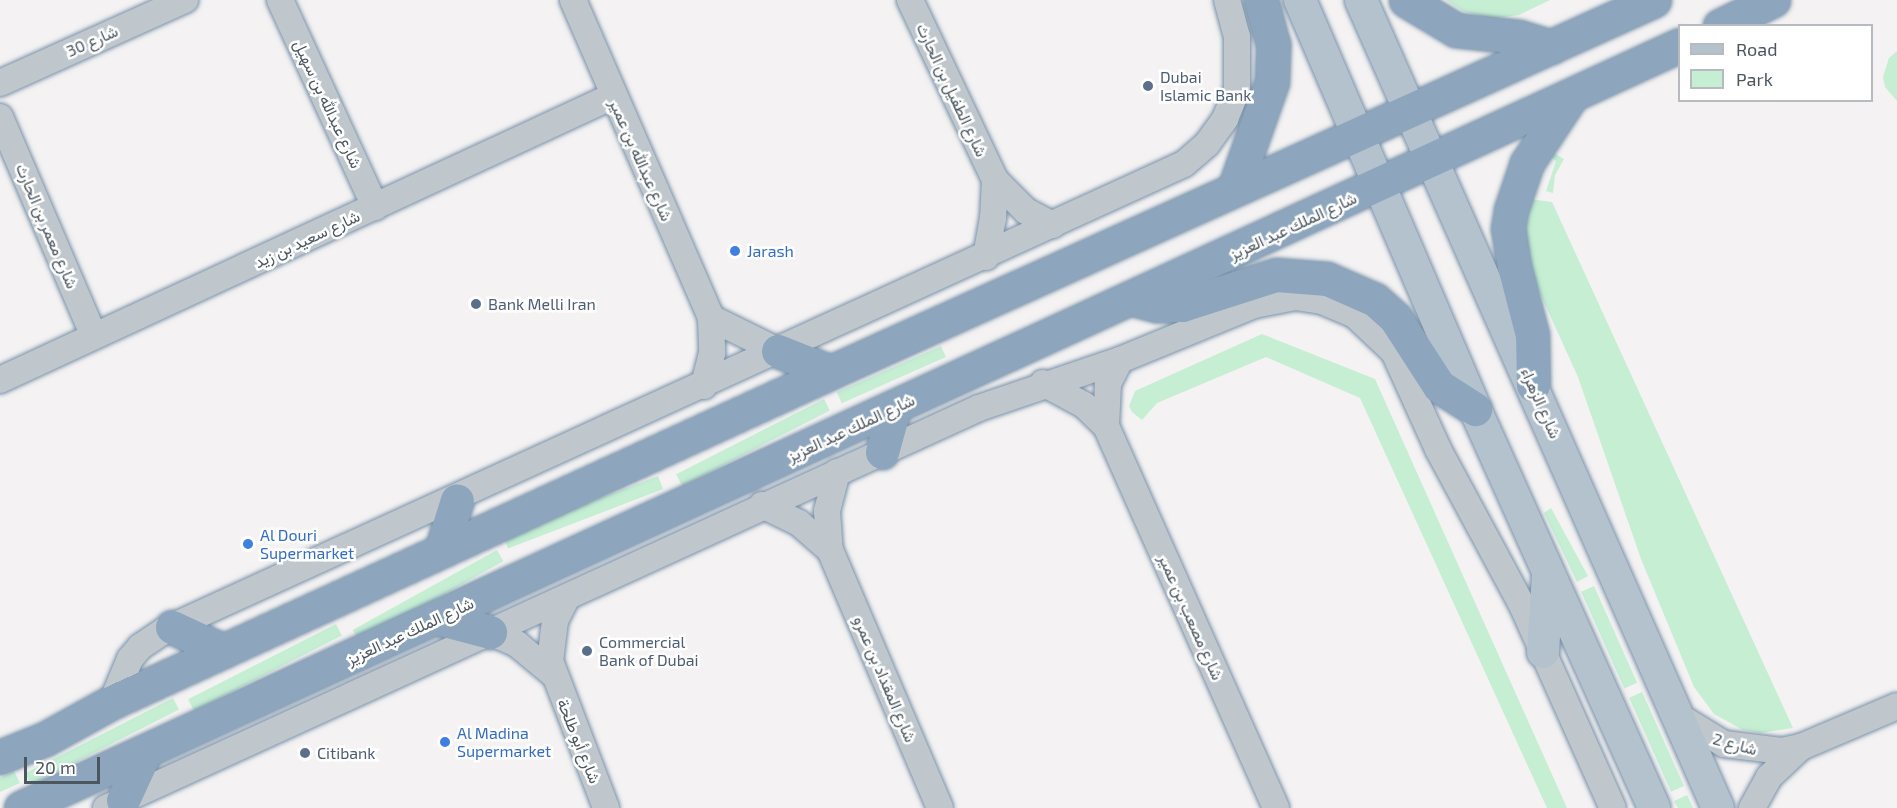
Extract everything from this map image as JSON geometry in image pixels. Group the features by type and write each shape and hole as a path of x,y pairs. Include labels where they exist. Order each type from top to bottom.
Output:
{"highway":[{"path":"1235,187 1272,82 1273,44 1261,0"},
{"path":"1406,0 1456,30 1519,37 1552,47"},
{"path":"0,757 45,740 112,702 1235,187 1654,0"},
{"path":"1724,24 1773,0"},
{"name":"شارع الملك عبد العزيز","path":"21,808 1380,186 1678,46"},
{"path":"1533,385 1532,334 1514,266 1508,230 1511,210 1527,163 1570,98"},
{"path":"1134,299 1157,305 1194,303 1260,278 1285,274 1310,275 1335,282 1375,300 1395,318 1439,386 1475,409"},
{"path":"778,351 831,372"},
{"path":"882,452 894,409"},
{"path":"441,551 457,500"},
{"path":"437,618 490,632"},
{"path":"172,627 224,651"},
{"path":"115,804 145,752"}],"main road":[{"path":"1300,0 1475,409 1654,808"},
{"name":"شارع الزهراء","path":"1361,0 1718,808"},
{"path":"1543,652 1548,571"}],"street":[{"name":"شارع 30","path":"0,83 185,0"},
{"name":"شارع عبدالله بن سهيل","path":"280,0 375,207"},
{"name":"شارع عبدالله بن عمير","path":"573,0 711,318 712,353 704,386"},
{"name":"شارع الطفيل بن الحارث","path":"910,0 994,180 1026,211 1052,225"},
{"path":"112,702 130,659 152,638 172,627 457,500 1184,164 1207,144 1225,119 1237,90 1237,37 1227,0"},
{"name":"شارع سعيد بن زيد","path":"0,380 613,96"},
{"name":"شارع معمر بن الحارث","path":"0,117 94,336"},
{"name":"شارع الطفيل بن الحارث","path":"986,257 993,219 994,180"},
{"name":"شارع الملك عبد العزيز","path":"115,804 762,505 882,452 1043,383 1120,360 1267,300 1295,297 1322,301 1362,320 1394,352 1438,449 1499,558 1543,652"},
{"path":"711,318 778,351"},
{"name":"شارع مصعب بن عمير","path":"1120,360 1105,398 1106,426 1276,808"},
{"name":"شارع مصعب بن عمير","path":"1043,383 1084,405 1106,426"},
{"name":"شارع المقداد بن عمرو","path":"837,472 827,511 830,550 940,808"},
{"name":"شارع المقداد بن عمرو","path":"762,505 799,523 830,550"},
{"name":"شارع أبو طلحة","path":"567,597 552,634 553,674 606,808"},
{"name":"شارع أبو طلحة","path":"490,632 524,648 553,674"},
{"path":"1543,652 1613,808"},
{"name":"شارع 2","path":"1752,808 1769,777 1801,747 1897,706"},
{"name":"شارع 2","path":"1675,714 1707,737 1743,749 1801,747"},
{"path":"0,741 45,740"}],"green space":[{"path":"1446,0 1550,0 1519,15 1490,19 1463,11"},
{"path":"1897,51 1897,101 1885,87 1883,77 1889,58"},
{"path":"1554,153 1564,159 1555,175 1553,193 1546,191 1556,161 1551,157"},
{"path":"1529,199 1552,202 1793,728 1760,733 1743,730 1714,714 1694,687 1641,559 1578,377 1533,278 1525,239"},
{"path":"1262,334 1375,379 1567,808 1547,808 1360,398 1266,357 1157,403 1142,420 1132,412 1129,406 1135,391"},
{"path":"941,346 946,357 842,403 837,392"},
{"path":"824,399 830,411 682,486 676,474"},
{"path":"658,476 663,489 508,549 503,535"},
{"path":"1551,508 1588,576 1577,582 1544,513"},
{"path":"497,550 503,561 359,641 353,630"},
{"path":"1594,586 1637,683 1624,689 1581,592"},
{"path":"336,624 342,636 194,711 188,699"},
{"path":"1642,692 1684,786 1671,792 1629,698"},
{"path":"173,698 179,710 31,785 25,773"},
{"path":"14,771 20,783 0,792 0,778"},
{"path":"1687,795 1693,808 1678,808 1674,801"}],"place":[{"name":"Dubai Islamic Bank","path":"1148,86"},
{"name":"Jarash","path":"735,251"},
{"name":"Bank Melli Iran","path":"476,304"},
{"name":"Al Douri Supermarket","path":"248,544"},
{"name":"Commercial Bank of Dubai","path":"587,651"},
{"name":"Al Madina Supermarket","path":"445,742"},
{"name":"Citibank","path":"305,753"}]}
